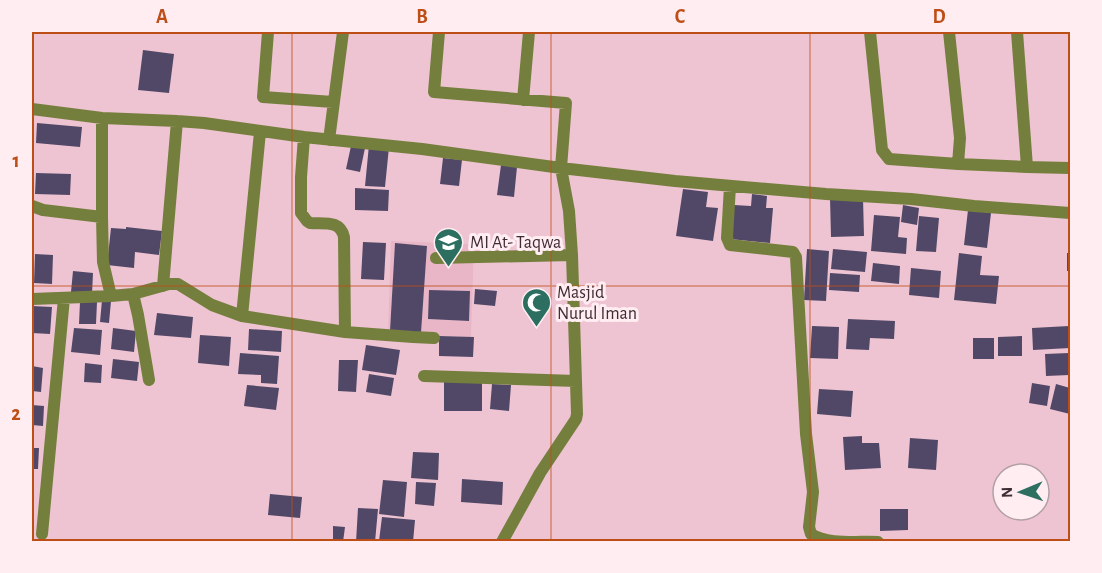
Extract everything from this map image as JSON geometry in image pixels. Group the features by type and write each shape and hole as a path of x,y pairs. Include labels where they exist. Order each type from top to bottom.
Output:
{"street":[{"path":"268,32 263,97 333,102"},
{"path":"329,140 343,32"},
{"path":"439,32 434,92 566,103 561,168 572,255 576,419 540,473 502,542"},
{"path":"523,100 529,32"},
{"path":"870,32 882,150 889,159 1071,168"},
{"path":"949,32 960,138 958,164"},
{"path":"1017,32 1027,167"},
{"path":"32,109 102,118 177,121 446,152 561,168 730,186 1071,213"},
{"path":"102,118 104,262 111,296"},
{"path":"163,286 177,121"},
{"path":"242,316 260,132"},
{"path":"304,137 301,213 310,223 337,225 344,237 345,332"},
{"path":"730,186 727,238 730,245 793,252 796,257 806,434 813,492 809,527 811,534 816,538 826,540 878,542"},
{"path":"32,206 43,210 102,217"},
{"path":"436,258 572,255"},
{"path":"32,299 133,294 169,284 178,285 212,305 242,316 345,332 434,338"},
{"path":"133,294 149,380"},
{"path":"42,534 64,298"},
{"path":"424,376 576,381"}],"shaded area":[{"name":"MI At- Taqwa","path":"391,241 474,244 471,337 388,334","holes":["395,244 427,246 421,333 390,331","429,290 469,291 468,321 428,319"]}],"building":[{"path":"143,50 174,54 169,93 138,90"},
{"path":"37,123 82,127 80,147 36,143"},
{"path":"369,145 389,147 385,187 365,186"},
{"path":"351,146 365,148 360,172 346,169"},
{"path":"443,158 462,160 459,186 440,184"},
{"path":"501,165 517,167 514,197 497,195"},
{"path":"36,173 71,174 70,195 35,194"},
{"path":"355,188 389,190 388,211 355,210"},
{"path":"683,189 708,192 706,207 718,208 713,241 676,236"},
{"path":"752,194 767,196 766,208 773,208 770,243 730,239 734,205 751,206"},
{"path":"830,198 863,198 864,236 831,237"},
{"path":"903,205 919,208 917,225 901,222"},
{"path":"968,210 991,213 987,248 964,245"},
{"path":"874,215 900,217 898,237 907,238 906,254 871,251"},
{"path":"919,216 939,218 936,252 916,251"},
{"path":"126,227 162,231 159,255 135,252 134,268 107,265 111,228 126,229"},
{"path":"363,242 386,243 384,280 361,279"},
{"path":"395,243 427,246 421,333 390,331"},
{"path":"807,249 829,251 826,301 804,300"},
{"path":"833,249 867,252 865,272 831,269"},
{"path":"959,253 982,256 980,275 999,276 996,304 954,300"},
{"path":"1067,253 1070,253 1070,271 1067,271"},
{"path":"35,254 53,255 52,284 34,283"},
{"path":"873,263 900,266 899,284 871,281"},
{"path":"911,268 941,271 939,298 909,295"},
{"path":"73,271 93,273 92,294 71,292"},
{"path":"830,273 860,275 859,292 829,290"},
{"path":"475,289 497,291 495,306 474,304"},
{"path":"429,290 470,291 469,321 428,319"},
{"path":"102,300 111,301 109,323 100,322"},
{"path":"80,302 97,302 96,324 79,324"},
{"path":"32,306 52,307 50,334 32,333"},
{"path":"157,313 193,317 191,338 154,335"},
{"path":"848,319 895,321 894,339 870,338 869,350 846,349"},
{"path":"812,326 839,327 838,359 810,358"},
{"path":"1069,326 1070,348 1033,350 1032,328"},
{"path":"74,328 102,330 100,355 71,352"},
{"path":"113,328 136,331 134,352 111,349"},
{"path":"249,329 282,331 281,352 248,350"},
{"path":"200,335 231,337 229,366 198,363"},
{"path":"439,336 474,337 473,357 439,356"},
{"path":"1022,336 1022,356 998,356 998,337"},
{"path":"973,338 994,338 994,359 973,359"},
{"path":"366,345 400,350 396,375 362,370"},
{"path":"240,353 279,356 277,384 261,383 261,375 238,374"},
{"path":"1069,353 1069,375 1046,376 1045,354"},
{"path":"113,359 139,362 137,381 111,378"},
{"path":"339,360 358,360 356,392 338,391"},
{"path":"85,363 102,365 101,383 84,382"},
{"path":"32,366 43,368 41,392 32,391"},
{"path":"369,374 394,378 391,396 366,392"},
{"path":"444,381 482,381 482,411 444,411"},
{"path":"1032,383 1050,386 1047,406 1029,403"},
{"path":"492,384 511,385 509,411 490,409"},
{"path":"1056,384 1070,388 1070,414 1050,409"},
{"path":"247,385 279,388 276,410 244,406"},
{"path":"819,389 853,391 851,417 817,414"},
{"path":"32,405 44,406 43,426 32,425"},
{"path":"862,436 862,443 879,443 881,468 845,470 843,437"},
{"path":"910,438 938,440 936,470 908,468"},
{"path":"32,448 39,448 38,469 32,469"},
{"path":"413,452 439,453 438,480 411,478"},
{"path":"462,479 503,482 502,505 461,502"},
{"path":"383,480 407,482 404,517 379,514"},
{"path":"416,482 436,483 434,506 415,504"},
{"path":"270,494 302,497 300,518 268,515"},
{"path":"358,508 378,509 375,542 356,542"},
{"path":"880,509 908,509 908,530 880,531"},
{"path":"382,517 415,520 413,542 379,541"},
{"path":"333,526 345,527 343,542 333,541"}],"place":[{"name":"MI At- Taqwa","path":"449,268"},
{"name":"Masjid Nurul Iman","path":"536,328"}]}
